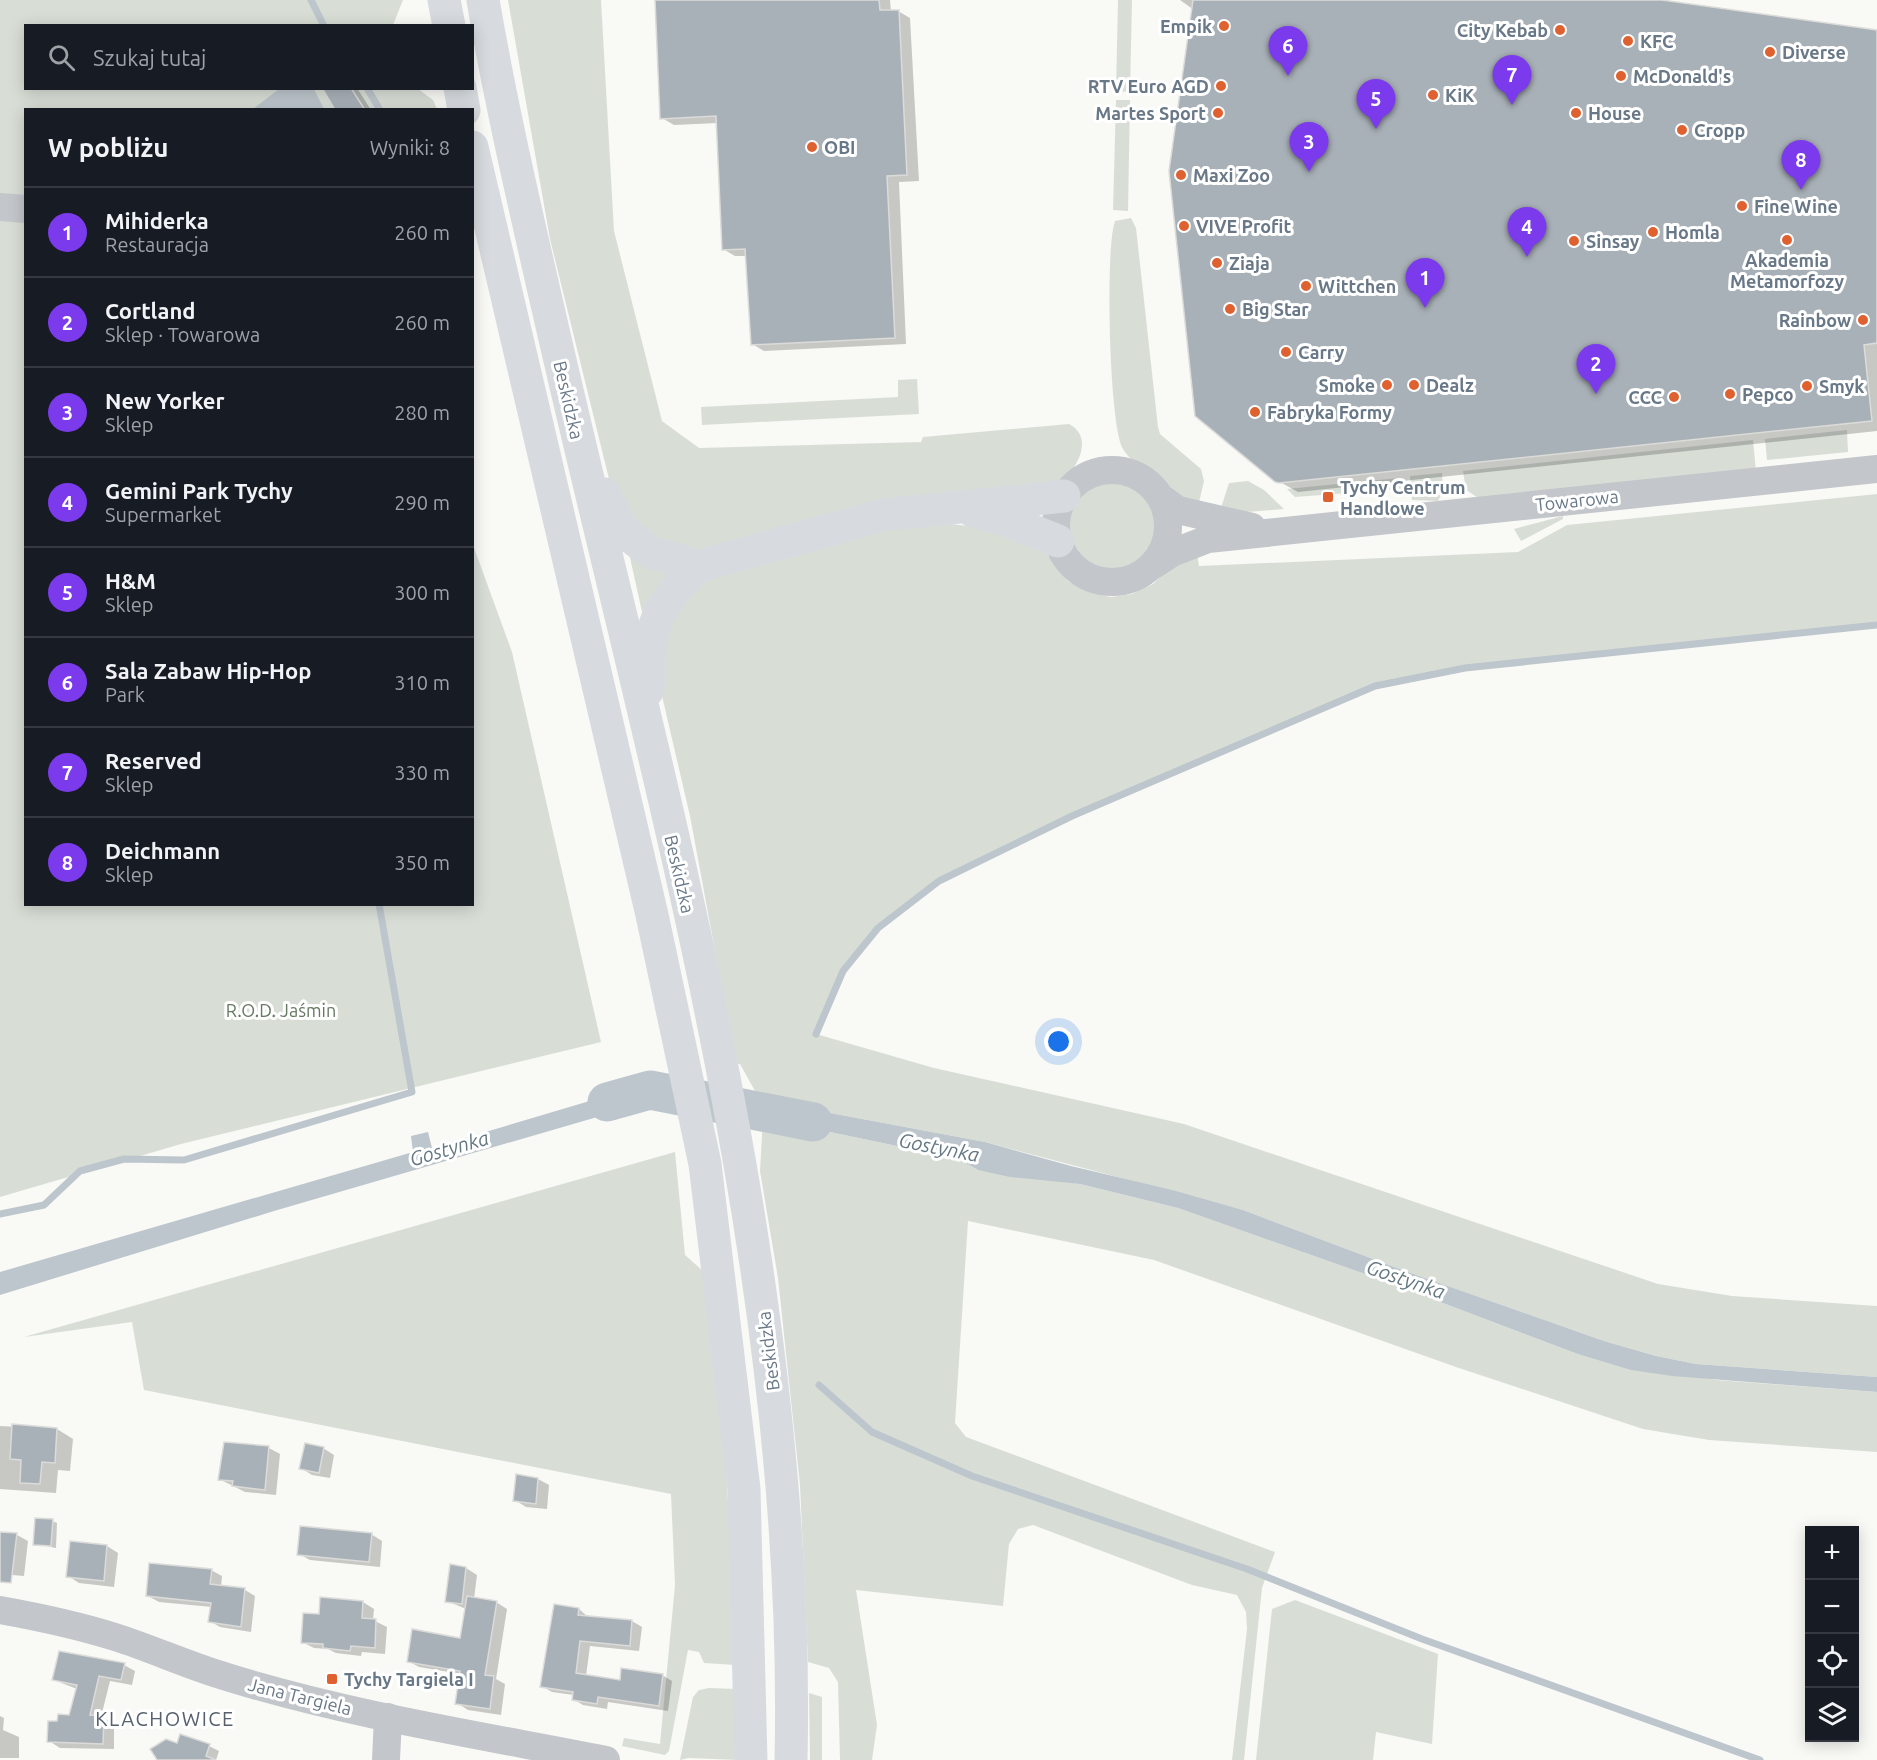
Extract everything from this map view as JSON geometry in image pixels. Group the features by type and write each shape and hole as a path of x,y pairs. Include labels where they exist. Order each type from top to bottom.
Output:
{"main road":[{"path":"444,0 448,24"},
{"name":"Beskidzka","path":"483,0 494,63 579,446 648,734 742,1172 764,1314 782,1486 789,1595 791,1760"},
{"path":"460,90 464,108"},
{"name":"Beskidzka","path":"474,156 679,1039 705,1164 744,1489 751,1760"},
{"path":"579,446 622,530 650,552 699,566"},
{"path":"648,734 648,662 652,630 661,608 680,583 699,566 858,520 910,511 1064,496"},
{"path":"960,507 1011,522 1058,541"}],"street":[{"path":"0,207 24,209"},
{"name":"Towarowa","path":"1152,566 1200,541 1877,469"},
{"path":"1114,470 1132,473 1148,483 1160,497 1167,514 1168,533 1163,551 1152,566 1137,577 1119,582 1100,582 1083,575 1070,566 1058,541 1055,528 1057,510 1064,496 1078,480 1095,472 1114,470"},
{"name":"Towarowa","path":"1160,497 1178,510 1278,533"},
{"name":"Jana Targiela","path":"0,1610 49,1618 116,1637 227,1677 388,1717 606,1760"},
{"path":"387,1760 388,1717"}],"green space":[{"path":"0,0 403,0 393,24 24,24 24,90 420,90 433,100 437,108 24,108 24,196 0,194"},
{"path":"508,0 601,0 614,231 662,421 699,448 921,442 923,437 1069,424 1077,430 1082,446 1072,471 1060,484 695,554 646,541 610,483 550,239"},
{"path":"1118,0 1132,0 1130,92 1116,91"},
{"path":"1116,100 1130,100 1128,211 1113,210"},
{"name":"R.O.D. Jaśmin","path":"24,217 24,906 474,906 474,548 512,652 601,1042 181,1144 0,1197 0,218"},
{"path":"1131,218 1136,228 1158,427 1160,434 1201,469 1204,481 1198,507 1136,464 1123,449 1118,433 1114,407 1110,336 1110,264 1115,221"},
{"path":"917,379 919,414 702,425 701,407 898,397 898,380"},
{"path":"1847,430 1848,452 1767,460 1765,439"},
{"path":"1753,440 1756,472 1480,499 1466,490 1463,471"},
{"path":"1442,473 1443,491 1438,501 1412,500 1410,476"},
{"path":"1399,478 1401,489 1295,497 1287,489"},
{"path":"1112,481 1130,484 1145,495 1156,510 1159,528 1156,546 1145,561 1130,572 1112,575 1094,572 1079,561 1068,546 1065,528 1068,510 1079,495 1094,484"},
{"path":"1248,481 1264,490 1284,509 1247,512 1220,511 1229,483"},
{"path":"1877,494 1877,624 1465,668 1375,686 1141,787 939,881 878,928 843,971 816,1034 934,1068 1184,1124 1658,1284 1732,1296 1877,1306 1877,1377 1696,1364 1656,1356 1604,1341 1405,1271 1243,1210 985,1142 760,1100 740,1064 736,1064 690,816 656,670 673,606 701,582 862,530 951,524 994,529 1040,545 1068,581 1092,593 1111,597 1132,594 1153,584 1175,562 1197,553 1199,566 1518,552 1567,525"},
{"path":"1563,516 1563,519 1521,541 1514,529"},
{"path":"629,553 682,572 644,621"},
{"path":"763,1118 959,1159 978,1170 1080,1184 1178,1208 1385,1281 1575,1353 1716,1380 1877,1392 1877,1452 1709,1440 1643,1429 1456,1367 1154,1260 968,1221 955,1423 966,1437 1275,1552 1262,1588 1244,1760 1232,1760 1247,1629 1246,1612 1237,1595 1192,1585 1033,1525 1018,1529 1009,1544 1003,1606 856,1590 877,1725 872,1760 840,1760 838,1682 829,1668 808,1662 800,1485 778,1278 760,1171"},
{"path":"675,1152 685,1255 703,1271 722,1416 733,1571 736,1665 704,1663 699,1652 688,1650 669,1751 665,1755 622,1746 624,1738 660,1744 675,1585 671,1494 144,1390 132,1322 24,1337"},
{"path":"1295,1600 1438,1654 1432,1744 1376,1732 1373,1760 1256,1760 1272,1609"},
{"path":"737,1689 739,1760 688,1758 680,1760 693,1697 699,1690"},
{"path":"809,1693 822,1697 822,1760 810,1760"}],"water":[{"path":"278,90 314,90 324,108 254,108"},
{"path":"657,1081 659,1099 274,1211 0,1295 0,1272 413,1152 411,1136 428,1132 432,1148"},
{"path":"760,1100 985,1142 1243,1210 1405,1271 1604,1341 1656,1356 1696,1364 1877,1377 1877,1392 1672,1376 1631,1370 1575,1353 1385,1281 1178,1208 1080,1184 1010,1177 978,1170 959,1159 763,1118"}],"building":[{"name":"OBI","path":"655,0 879,0 880,10 899,10 907,175 887,176 895,338 751,345 745,249 722,250 716,116 660,119"},
{"path":"1193,0 1662,0 1877,30 1877,343 1864,345 1872,421 1275,482 1195,416 1169,171"},
{"path":"323,90 352,90 364,108 334,108"},
{"path":"12,1424 57,1428 55,1463 42,1462 40,1484 20,1483 21,1460 10,1459"},
{"path":"224,1442 269,1446 265,1490 232,1486 233,1481 218,1480"},
{"path":"305,1443 324,1447 319,1473 299,1469"},
{"path":"516,1474 538,1478 536,1504 513,1501"},
{"path":"35,1518 53,1519 51,1546 33,1545"},
{"path":"300,1526 372,1533 369,1562 297,1555"},
{"path":"0,1532 17,1533 11,1583 0,1582"},
{"path":"70,1541 107,1545 104,1581 66,1577"},
{"path":"149,1563 212,1569 210,1584 245,1588 241,1627 208,1622 211,1603 146,1596"},
{"path":"450,1564 466,1567 462,1604 445,1602"},
{"path":"467,1596 497,1601 485,1675 494,1676 490,1709 455,1704 460,1671 407,1662 412,1629 460,1638"},
{"path":"320,1597 363,1601 362,1618 376,1619 375,1648 351,1646 350,1651 323,1648 323,1644 301,1643 303,1613 319,1614"},
{"path":"554,1604 579,1608 578,1615 632,1620 630,1646 580,1641 576,1673 620,1680 621,1668 663,1674 659,1706 598,1697 597,1704 572,1700 573,1692 540,1687"},
{"path":"59,1651 125,1663 121,1680 99,1676 90,1715 104,1716 103,1744 47,1742 48,1721 57,1721 58,1714 69,1715 77,1685 52,1680"},
{"path":"180,1734 210,1744 206,1756 216,1760 157,1760 150,1749 166,1739 177,1743"}],"waterway":[{"path":"311,0 323,24"},
{"path":"368,90 379,108"},
{"path":"816,1034 843,971 878,928 939,881 1072,816 1375,686 1465,668 1877,625"},
{"path":"0,1214 44,1205 80,1171 124,1159 184,1160 412,1092 379,906"},
{"name":"Gostynka","path":"607,1102 650,1090 813,1122"},
{"path":"819,1385 872,1432 972,1476 1247,1569 1422,1639 1760,1760"}],"place":[{"name":"Empik","path":"1224,26"},
{"name":"City Kebab","path":"1560,30"},
{"name":"KFC","path":"1628,41"},
{"name":"Diverse","path":"1770,52"},
{"name":"Sala Zabaw Hip-Hop","path":"1288,76"},
{"name":"McDonald's","path":"1621,76"},
{"name":"RTV Euro AGD","path":"1221,86"},
{"name":"KiK","path":"1433,95"},
{"name":"Reserved","path":"1512,105"},
{"name":"Martes Sport","path":"1218,113"},
{"name":"House","path":"1576,113"},
{"name":"H&M","path":"1376,129"},
{"name":"Cropp","path":"1682,130"},
{"name":"OBI","path":"812,147"},
{"name":"New Yorker","path":"1309,172"},
{"name":"Maxi Zoo","path":"1181,175"},
{"name":"Deichmann","path":"1801,190"},
{"name":"Fine Wine","path":"1742,206"},
{"name":"VIVE Profit","path":"1184,226"},
{"name":"Homla","path":"1653,232"},
{"name":"Akademia Metamorfozy","path":"1787,240"},
{"name":"Sinsay","path":"1574,241"},
{"name":"Gemini Park Tychy","path":"1527,257"},
{"name":"Ziaja","path":"1217,263"},
{"name":"Wittchen","path":"1306,286"},
{"name":"Mihiderka","path":"1425,308"},
{"name":"Big Star","path":"1230,309"},
{"name":"Rainbow","path":"1863,320"},
{"name":"Carry","path":"1286,352"},
{"name":"Smoke","path":"1387,385"},
{"name":"Dealz","path":"1414,385"},
{"name":"Smyk","path":"1807,386"},
{"name":"Cortland","path":"1596,394"},
{"name":"Pepco","path":"1730,394"},
{"name":"CCC","path":"1674,397"},
{"name":"Fabryka Formy","path":"1255,412"},
{"name":"Tychy Centrum Handlowe","path":"1328,497"},
{"name":"Tychy Targiela I","path":"332,1679"}],"district":[{"name":"KLACHOWICE","path":"165,1718"}]}
